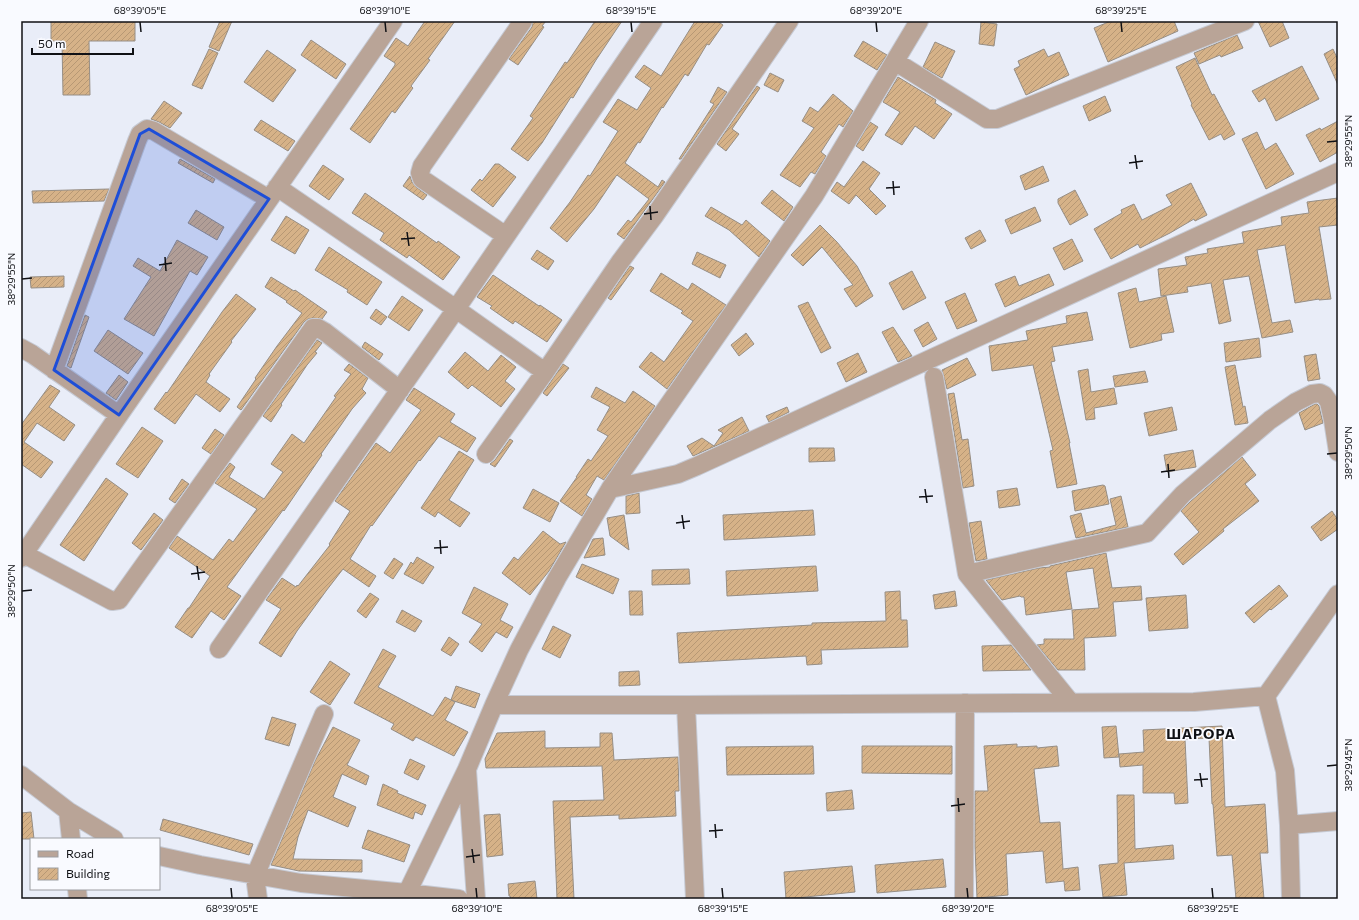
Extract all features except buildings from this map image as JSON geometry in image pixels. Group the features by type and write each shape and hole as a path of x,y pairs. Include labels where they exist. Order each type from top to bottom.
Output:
{"street":[{"path":"393,21 118,415 23,556 112,602 119,600 313,328 318,328 325,332 400,390"},
{"path":"506,236 422,179 420,173 422,166 523,21"},
{"path":"219,649 456,309 653,21"},
{"path":"486,454 545,372 620,262 789,21"},
{"path":"407,893 467,769 522,643 557,578 610,489 814,196 896,62 919,21"},
{"path":"896,62 987,119 997,120 1245,21"},
{"path":"54,370 137,141 142,132 149,129 273,193 456,309 545,372"},
{"path":"610,489 678,474 697,466 1338,172"},
{"path":"21,348 32,354 118,415"},
{"path":"934,377 967,574 1071,703"},
{"path":"967,574 1147,533 1183,494 1264,425 1296,402 1312,394 1320,393 1324,395 1329,402 1338,452"},
{"path":"1291,899 1285,772 1266,696 1338,594"},
{"path":"494,705 1194,702 1266,696"},
{"path":"964,899 965,703"},
{"path":"686,705 695,899"},
{"path":"258,899 255,876 324,714"},
{"path":"467,769 476,899"},
{"path":"21,775 68,811 112,838"},
{"path":"68,811 71,838"},
{"path":"1288,825 1338,822"},
{"path":"160,856 255,876 301,883 459,899"}],"highlighted area":[{"path":"149,129 269,199 119,415 54,370 140,134"}],"district":[{"name":"ШАРОРА","path":"1201,733"}]}
